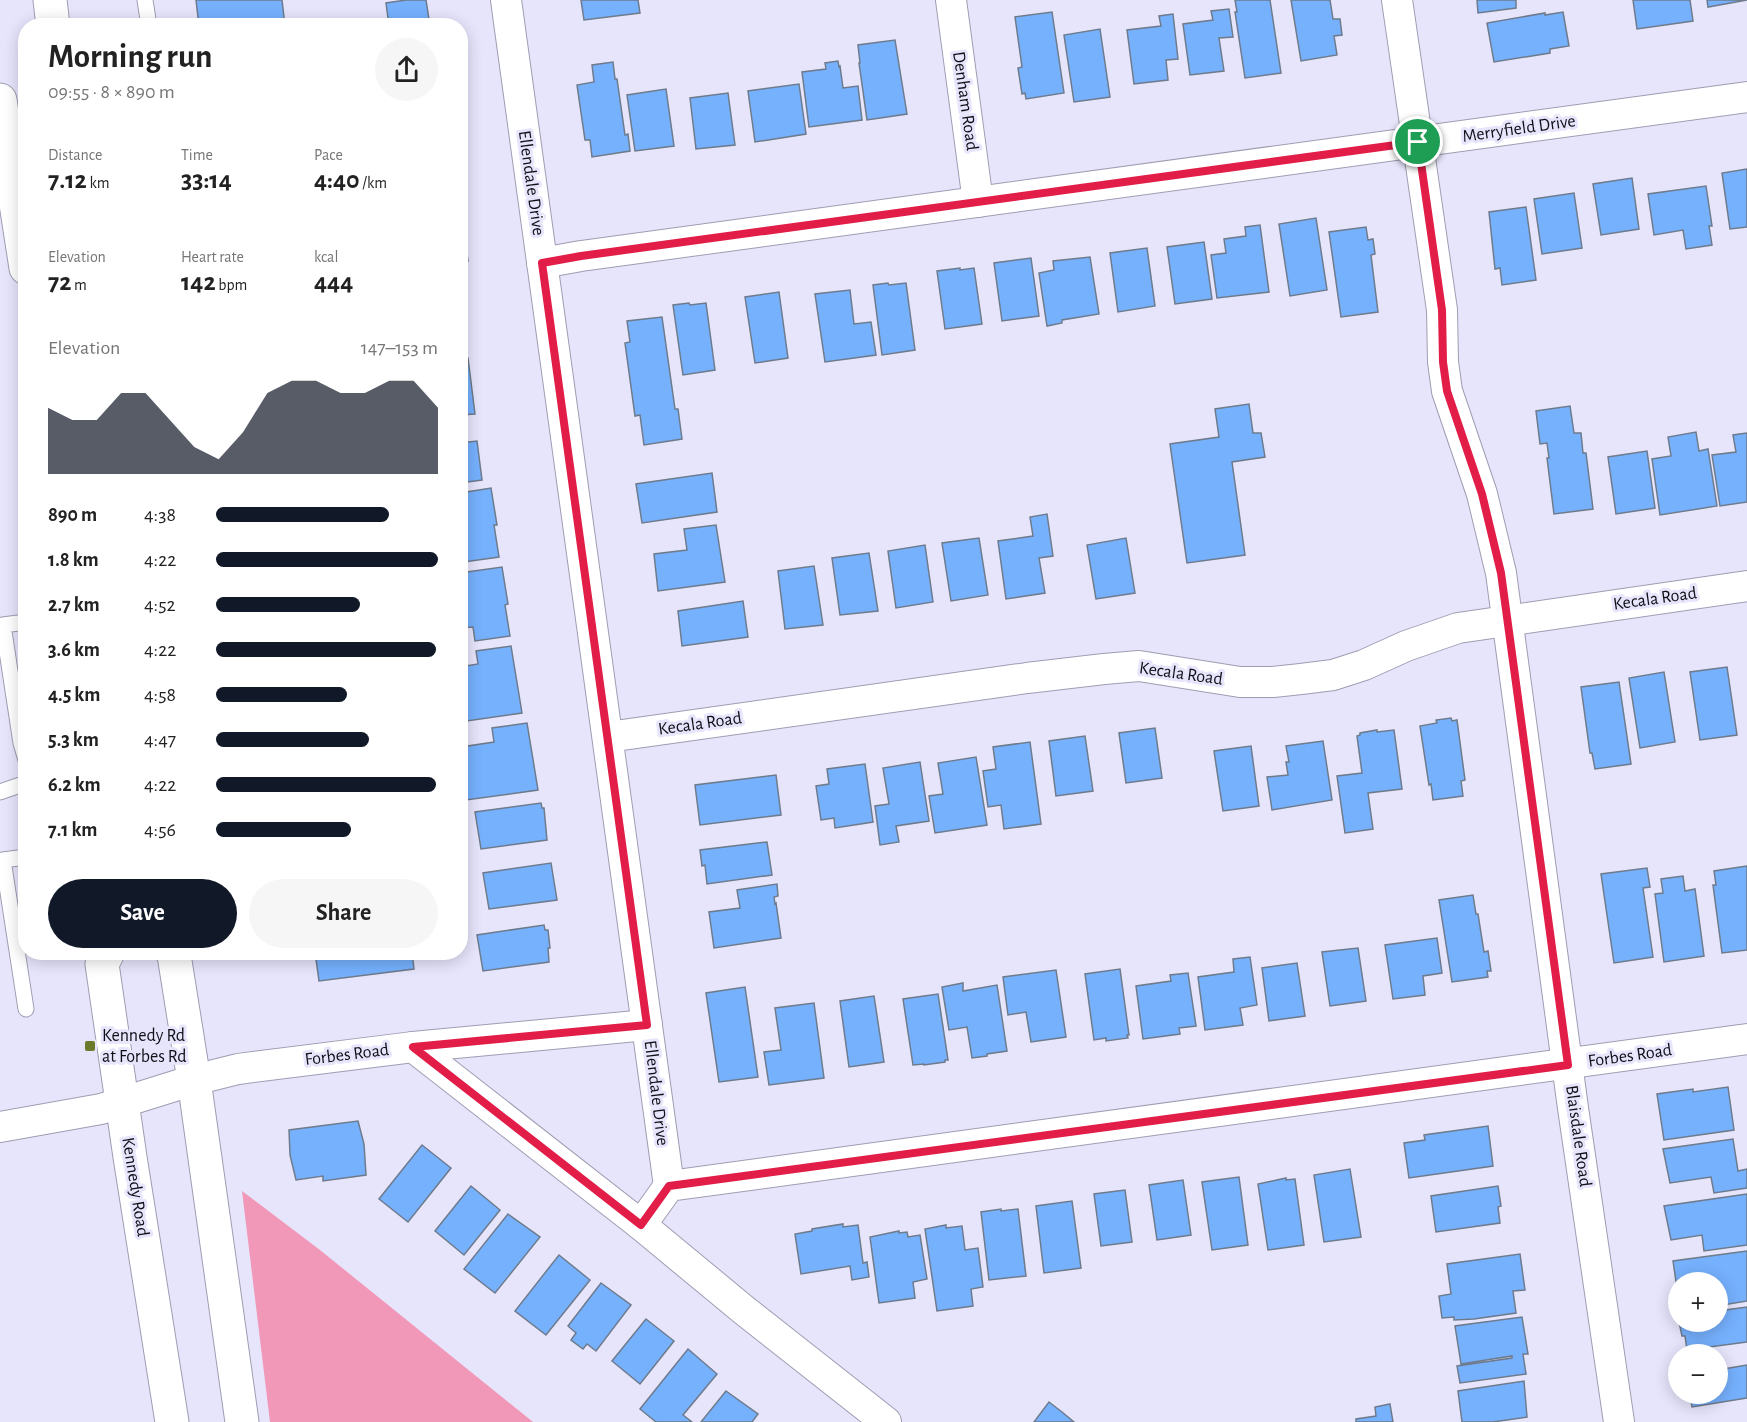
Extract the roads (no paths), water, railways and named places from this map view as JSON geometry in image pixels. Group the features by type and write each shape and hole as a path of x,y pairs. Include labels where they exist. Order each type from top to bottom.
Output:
{"main road":[{"path":"50,0 52,18"},
{"path":"0,100 18,216"},
{"name":"Kennedy Road","path":"104,960 102,964 122,1103 172,1422"},
{"path":"175,960 194,1080 242,1422"}],"street":[{"name":"Ellendale Drive","path":"506,0 669,1186"},
{"name":"Denham Road","path":"951,0 978,202"},
{"name":"Blaisdale Road","path":"1397,0 1442,310 1443,362 1447,391 1482,494 1501,573 1509,620 1568,1065 1619,1422"},
{"name":"Merryfield Drive","path":"542,263 1747,97"},
{"name":"Kecala Road","path":"608,737 1016,679 1139,666 1240,682 1301,680 1333,675 1458,628 1747,586"},
{"name":"Forbes Road","path":"0,1127 101,1109 238,1069 413,1047 647,1025"},
{"name":"Forbes Road","path":"669,1186 1747,1039"},
{"path":"413,1047 641,1225 745,1311 886,1422"},
{"path":"641,1225 669,1186"}],"lane":[{"path":"145,0 148,18"},
{"path":"18,623 3,625 18,723"},
{"path":"0,792 18,786"},
{"path":"18,857 3,860 18,957"},
{"path":"18,960 26,1009"}],"place":[{"name":"Kennedy Rd at Forbes Rd","path":"90,1046"}]}
